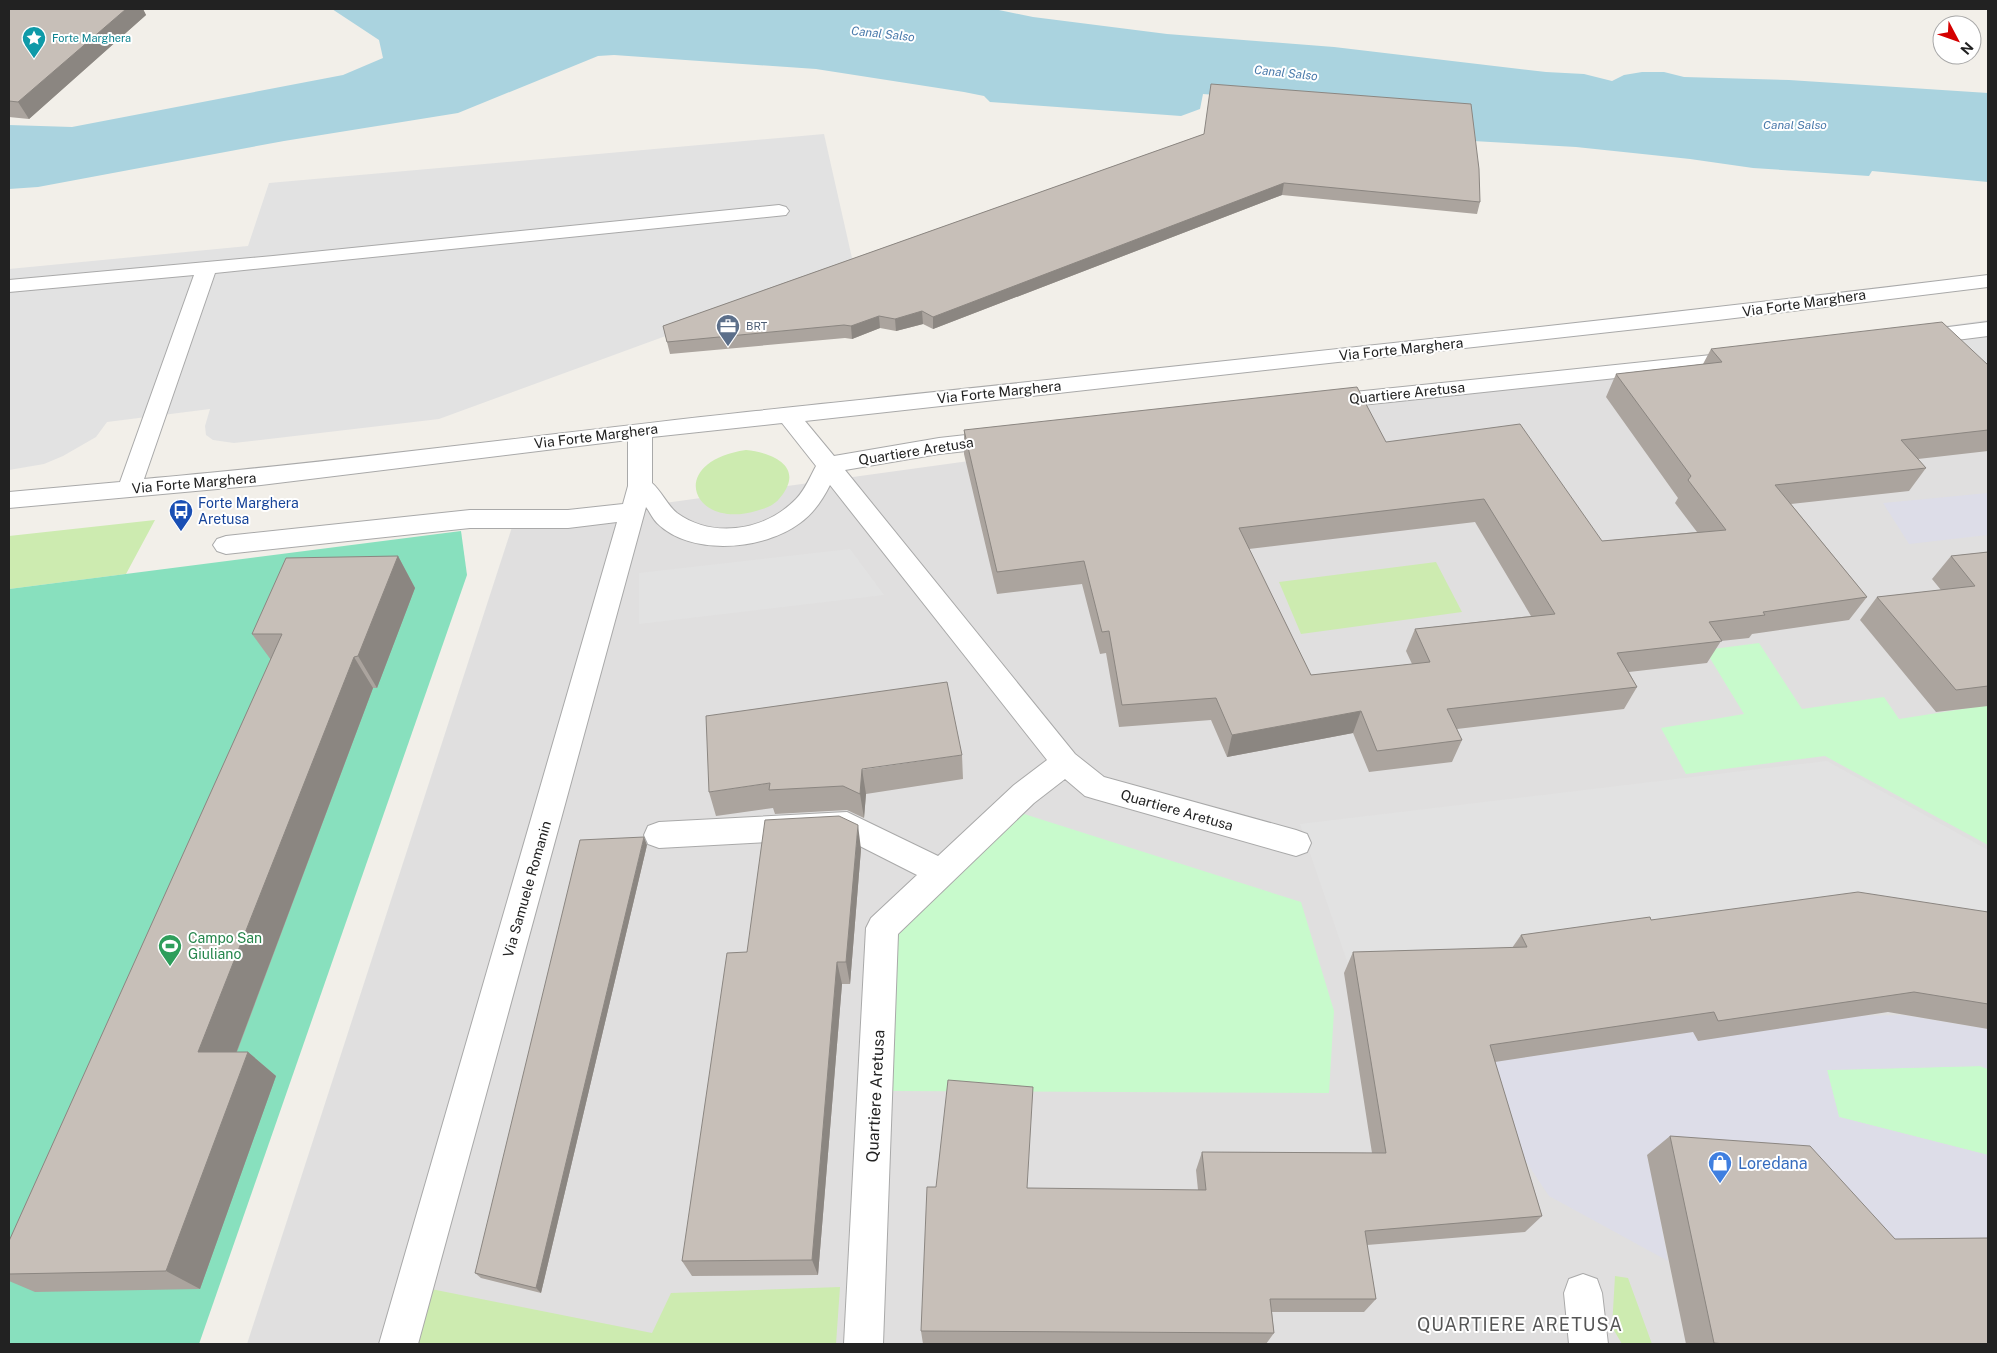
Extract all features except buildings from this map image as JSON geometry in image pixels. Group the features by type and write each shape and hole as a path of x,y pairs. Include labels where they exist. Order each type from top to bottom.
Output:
{"street":[{"path":"9,286 779,211"},
{"path":"129,489 207,268"},
{"name":"Via Forte Marghera","path":"9,500 261,477 640,431 1708,315 1988,281"},
{"path":"1896,340 1988,329"},
{"name":"Quartiere Aretusa","path":"1304,404 1760,356"},
{"name":"Quartiere Aretusa","path":"788,416 1065,762 1095,787 1296,843"},
{"name":"Via Samuele Romanin","path":"398,1344 636,499 640,431"},
{"name":"Quartiere Aretusa","path":"828,465 939,446 1028,436"},
{"path":"226,545 470,519 568,519 636,499 655,500 665,517 685,530 711,537 740,536 766,531 788,519 806,505 828,465"},
{"name":"Quartiere Aretusa","path":"864,1344 882,928 1024,794 1065,762"},
{"path":"659,836 847,824 941,872"},
{"path":"1582,1293 1589,1344"}],"shaded area":[{"path":"824,134 854,267 439,419 234,443 213,440 206,435 205,426 210,409 107,422 96,437 63,456 44,464 9,470 9,269 248,246 269,183"},
{"path":"1988,320 1988,1344 247,1344 513,524"},
{"path":"1988,337 1988,390 1939,342"},
{"path":"1988,493 1988,535 1909,544 1883,503"},
{"path":"850,549 884,595 639,624 639,573"},
{"path":"1827,761 1988,850 1988,935 1821,909 1348,964 1300,824"},
{"path":"1450,970 1549,1054 1673,1035 1666,1019 1903,1015 1988,1029 1988,1069 1980,1066 1827,1070 1839,1117 1988,1155 1988,1255 1863,1255 1648,1155 1668,1261 1549,1196 1488,1105"}],"green space":[{"path":"746,450 767,455 784,464 788,471 789,479 787,488 779,499 771,505 756,511 734,514 716,511 703,503 697,492 697,480 704,467 721,457"},
{"path":"155,520 126,574 9,589 9,536"},
{"name":"Campo San Giuliano","path":"461,531 467,575 199,1344 9,1344 9,589"},
{"path":"1436,562 1462,612 1301,634 1279,582"},
{"path":"1759,643 1802,709 1884,697 1899,719 1988,705 1988,845 1825,756 1686,774 1661,728 1744,714 1705,650"},
{"path":"1021,813 1301,902 1334,1011 1329,1093 890,1091 895,938"},
{"path":"1980,1066 1988,1069 1988,1155 1839,1117 1827,1070"},
{"path":"1615,1276 1628,1278 1652,1344 1622,1344 1612,1327"},
{"path":"840,1287 836,1344 416,1344 431,1289 652,1333 671,1293"}],"water":[{"name":"Canal Salso","path":"332,9 994,9 1033,17 1167,34 1334,47 1546,72 1584,74 1612,81 1624,75 1642,72 1664,72 1684,77 1789,80 1988,93 1988,182 1872,171 1869,176 1753,168 1690,159 1576,147 1473,141 1466,114 1203,94 1200,109 1181,116 990,102 984,96 964,92 816,69 614,55 598,56 458,113 284,141 38,187 9,189 9,125 72,127 343,75 383,58 379,40"}],"place":[{"name":"Forte Marghera","path":"34,59"},
{"name":"BRT","path":"728,347"},
{"name":"Forte Marghera Aretusa","path":"181,532"},
{"name":"Campo San Giuliano","path":"170,967"},
{"name":"Loredana","path":"1720,1184"}],"district":[{"name":"QUARTIERE ARETUSA","path":"1520,1325"}]}
